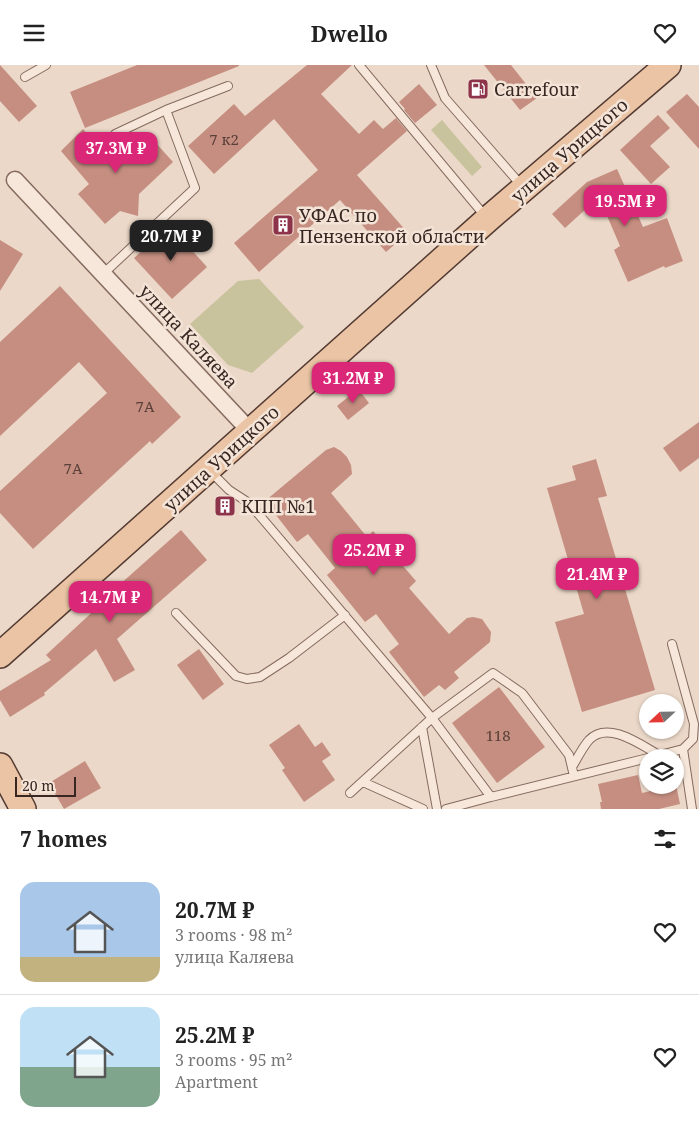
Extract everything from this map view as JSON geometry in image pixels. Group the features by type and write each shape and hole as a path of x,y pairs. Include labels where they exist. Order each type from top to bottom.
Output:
{"main road":[{"name":"улица Урицкого","path":"0,655 488,219 668,65"},
{"path":"0,766 23,809"}],"street":[{"name":"улица Каляева","path":"15,180 251,432"}],"lane":[{"path":"25,77 46,65"},
{"path":"359,65 488,219"},
{"path":"431,65 445,98 524,189"},
{"path":"115,133 166,110 228,86"},
{"path":"103,274 195,188 166,110"},
{"path":"208,469 230,490 249,503 432,718 491,797"},
{"path":"176,613 236,676 247,679 260,677 344,615"},
{"path":"672,644 694,724 693,739 683,749"},
{"path":"350,793 432,718 493,673 522,693 570,755 574,776"},
{"path":"422,727 437,809"},
{"path":"572,767 589,740 597,734 606,732 620,735 648,749"},
{"path":"684,756 692,809"},
{"path":"446,809 639,760"},
{"path":"363,782 423,809"}],"shaded area":[{"path":"442,120 482,167 472,176 431,130"},
{"path":"259,279 304,327 252,373 228,365 190,324 238,281"}],"building":[{"path":"0,65 37,106 19,122 0,101"},
{"path":"137,65 239,66 85,128 70,92"},
{"path":"307,65 352,65 321,94 359,134 374,120 383,129 396,118 407,131 357,175 408,233 386,252 340,200 259,272 234,243 318,170 274,119 214,174 188,146 234,104 245,116"},
{"path":"484,65 511,65 537,98 520,110"},
{"path":"419,84 437,105 415,123 399,102"},
{"path":"687,94 699,107 699,149 666,112"},
{"path":"658,115 670,128 650,146 670,167 651,184 620,150"},
{"path":"83,129 113,162 146,132 173,162 139,194 138,216 120,211 105,224 78,194 89,184 61,151"},
{"path":"617,169 643,227 667,218 683,261 665,268 664,266 628,282 614,250 620,246 599,197 565,228 552,214 587,182"},
{"path":"170,226 207,267 172,299 134,258"},
{"path":"0,240 23,254 0,291"},
{"path":"60,286 181,417 152,444 150,441 33,549 0,513 0,491 107,393 79,362 0,436 0,342"},
{"path":"358,389 369,403 348,420 337,406"},
{"path":"699,422 699,458 680,472 663,448"},
{"path":"334,447 347,457 351,465 352,474 331,493 367,537 373,531 416,581 409,588 449,634 467,618 473,617 482,619 491,632 490,642 454,672 459,678 445,690 439,685 424,697 389,652 399,644 376,614 365,622 327,575 335,568 308,534 297,542 265,501 326,450"},
{"path":"596,459 607,496 598,498 655,690 582,712 555,622 584,614 547,488 576,480 572,466"},
{"path":"181,530 207,560 117,639 135,670 114,682 96,649 44,693 45,695 10,717 0,700 0,691 51,660 46,655 101,604 100,602"},
{"path":"199,649 224,684 203,700 177,665"},
{"path":"499,687 545,747 497,783 452,723"},
{"path":"299,724 315,747 322,742 331,755 322,761 335,780 304,802 282,770 285,768 269,745"},
{"path":"85,761 101,788 64,809 49,783"},
{"path":"638,775 639,794 678,794 680,804 659,809 601,809 600,802 602,802 598,784"}],"place":[{"name":"Carrefour","path":"478,89"},
{"name":"УФАС по Пензенской области","path":"283,225"},
{"name":"КПП №1","path":"225,506"}]}
